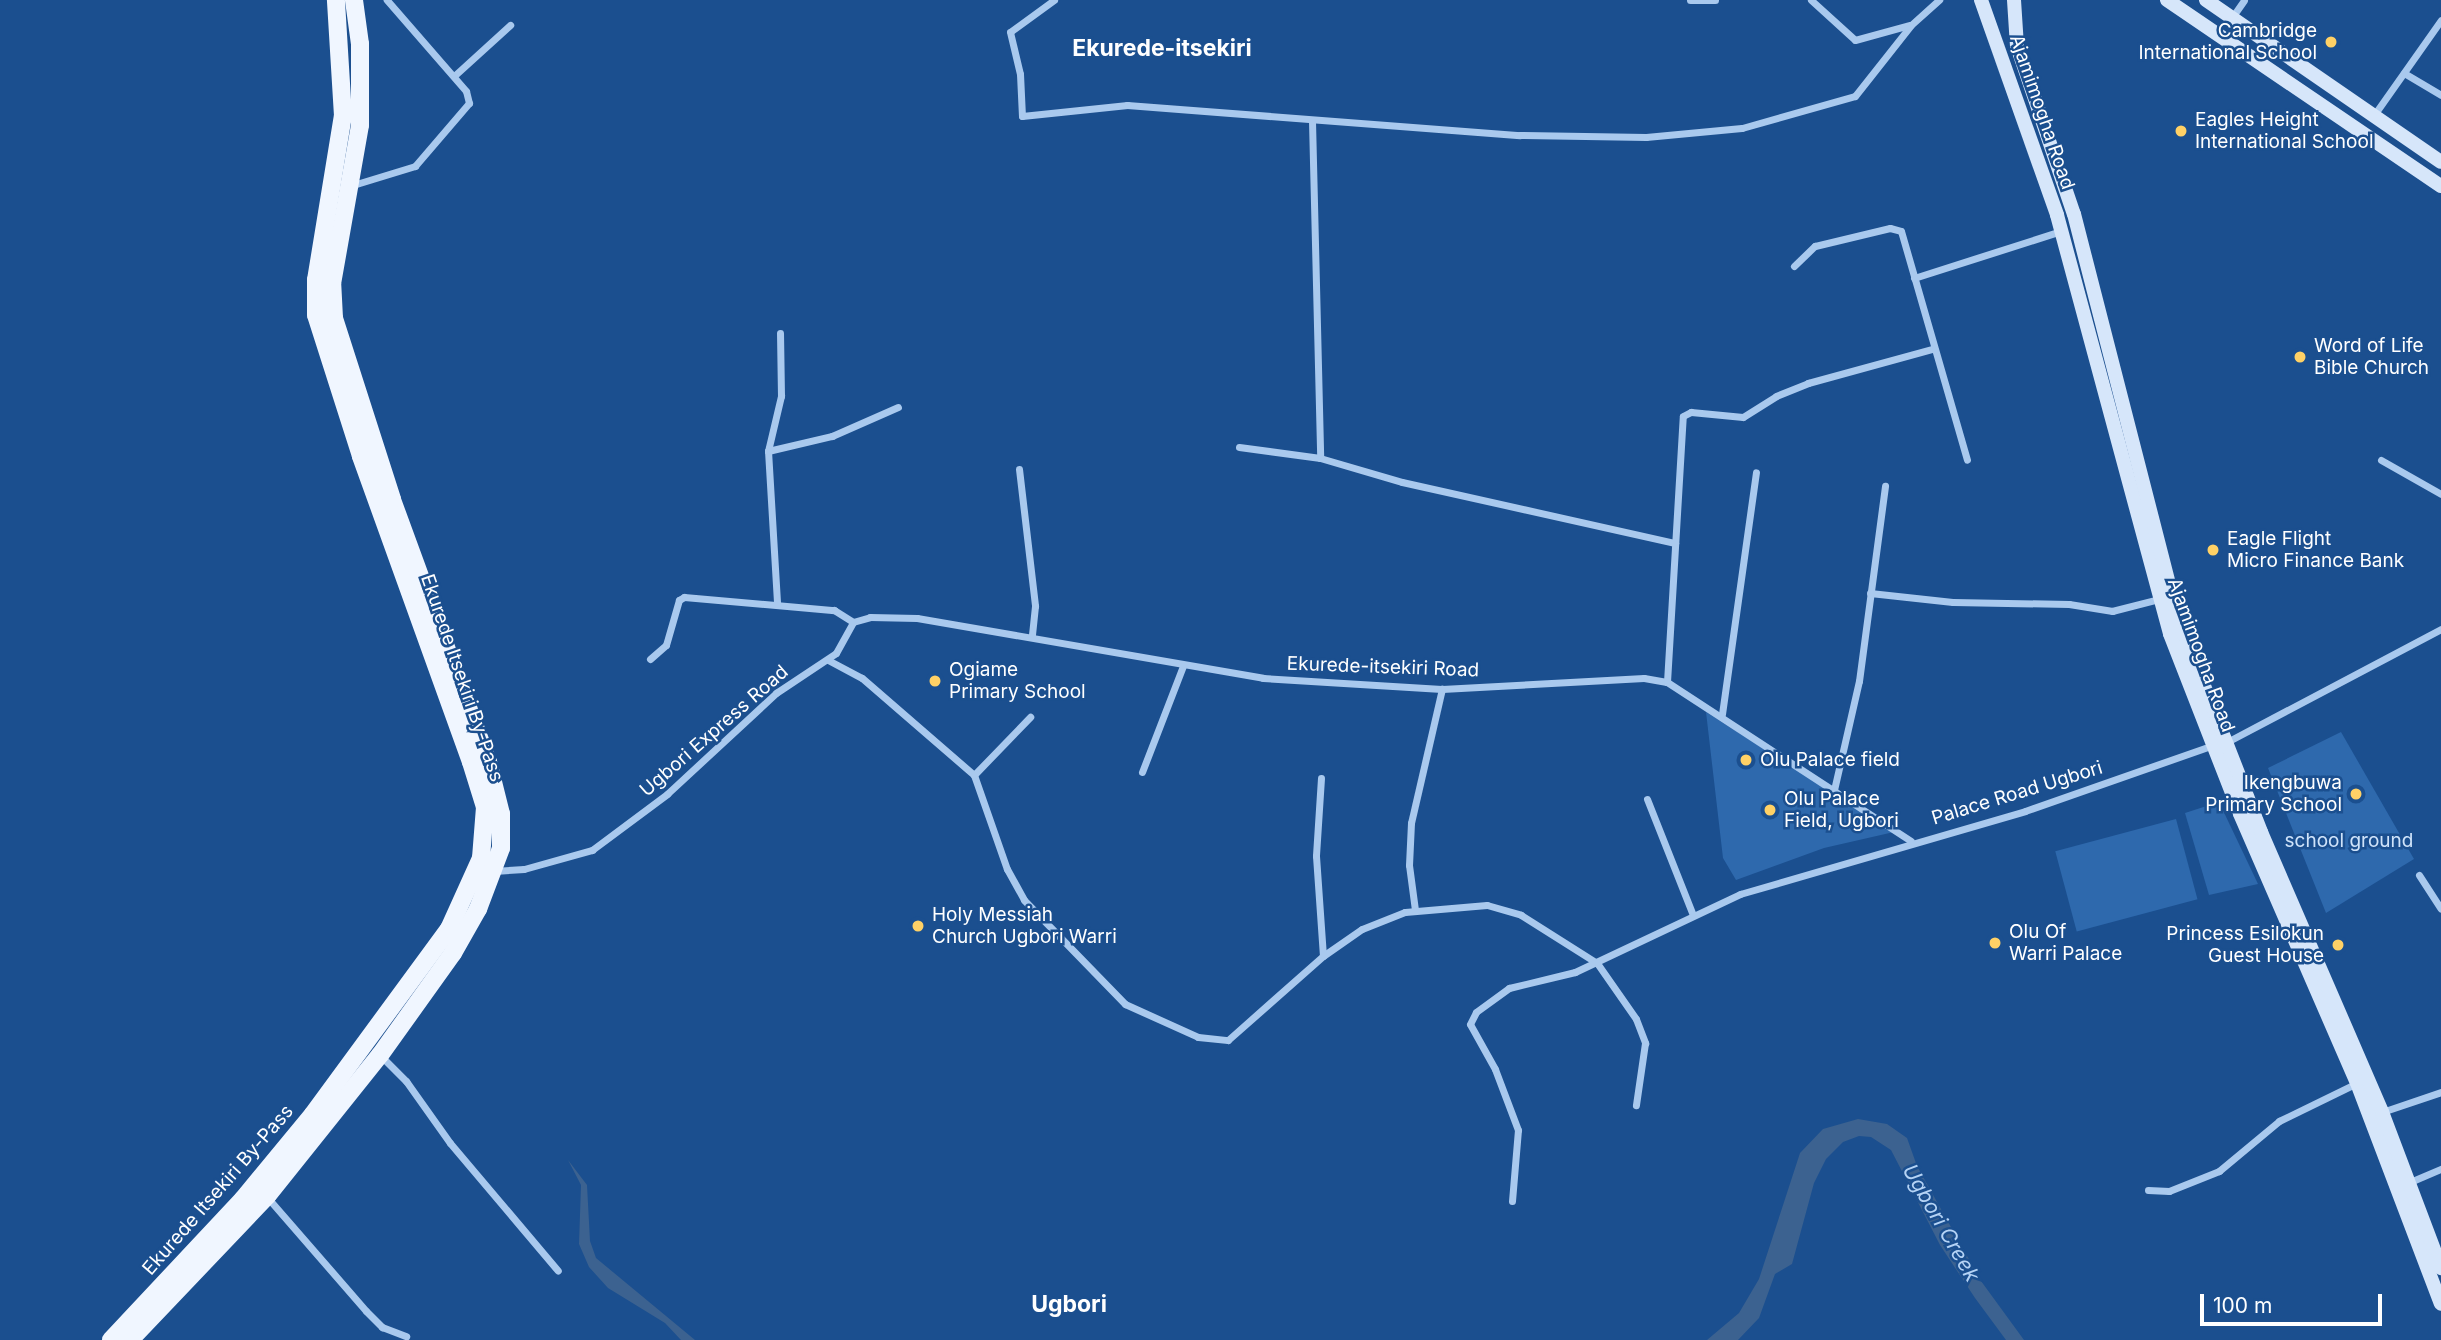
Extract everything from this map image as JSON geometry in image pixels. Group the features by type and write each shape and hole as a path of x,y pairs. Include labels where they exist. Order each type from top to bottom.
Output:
{"main road":[{"name":"Ekurede Itsekiri By-Pass","path":"130,1340 267,1196 380,1055 453,953 486,870 485,807 356,443 316,315 319,256 343,117 336,0"},
{"name":"Ekurede Itsekiri By-Pass","path":"111,1340 243,1199 313,1114 449,929 501,848 501,814 488,762 393,499 334,318 332,284 353,185 360,97 354,0"},
{"name":"Ajamimogha Road","path":"1981,0 2061,231 2159,599 2357,1083 2441,1304"},
{"name":"Ajamimogha Road","path":"2014,0 2017,46 2074,214 2178,620 2220,744 2382,1112 2441,1268"},
{"path":"2167,0 2441,186"},
{"path":"2206,0 2233,16 2441,162"}],"street":[{"path":"353,185 415,166 435,148 469,103 454,76 387,0"},
{"path":"1054,0 1010,32 1020,74 1022,116 1127,105 1520,135 1700,135 1833,106 1855,96 1911,25 1939,0"},
{"path":"1690,0 1714,0"},
{"path":"1811,0 1855,40 1911,25"},
{"path":"2233,16 2244,0"},
{"path":"2374,116 2441,20"},
{"path":"454,76 510,25"},
{"path":"2404,73 2441,95"},
{"path":"1312,121 1320,458"},
{"path":"1794,266 1815,246 1896,228 1914,278 1932,349 1967,460"},
{"path":"1914,278 2061,231"},
{"path":"776,602 768,451 781,396 780,333"},
{"path":"1667,681 1680,436 1686,413 1743,417 1776,396 1808,383 1932,349"},
{"path":"768,451 832,436 898,407"},
{"path":"1238,447 1320,458 1402,482 1675,543"},
{"path":"2381,460 2441,494"},
{"path":"1019,470 1035,606 1032,637"},
{"path":"1722,714 1756,472"},
{"path":"1834,790 1850,733 1885,486"},
{"path":"1870,593 1965,602 2069,604 2112,611 2159,599"},
{"path":"650,659 666,645 679,600 684,597 776,602 834,610 853,622"},
{"name":"Ekurede-itsekiri Road","path":"853,622 870,617 918,618 1263,678 1442,689 1632,678 1667,681 1722,714 1912,841"},
{"name":"Ugbori Express Road","path":"486,870 524,869 592,850 617,828 667,794 776,694 828,660 842,646 853,622"},
{"name":"Palace Road Ugbori","path":"1512,1201 1518,1130 1471,1017 1509,988 1597,962 1740,894 1912,841 2025,811 2220,744 2441,629"},
{"path":"828,660 862,678 974,775 1007,869 1024,900 1125,1004 1198,1037 1228,1041 1323,956 1362,929 1415,910 1486,905 1509,912 1597,962 1636,1019 1644,1043 1636,1105"},
{"path":"1142,772 1183,666"},
{"path":"1415,910 1409,865 1411,823 1442,689"},
{"path":"974,775 1030,717"},
{"path":"1321,778 1316,856 1323,956"},
{"path":"1647,799 1693,915"},
{"path":"2419,875 2441,909"},
{"path":"380,1055 406,1081 450,1143 558,1271"},
{"path":"2148,1190 2169,1191 2220,1171 2279,1121 2357,1083"},
{"path":"2382,1112 2441,1092"},
{"path":"2410,1182 2441,1169"},
{"path":"267,1196 366,1311 382,1327 406,1336"}],"green space":[{"name":"Olu Palace field","path":"1706,712 1894,832 1824,848 1736,880 1723,858"},
{"name":"school ground","path":"2341,732 2414,859 2326,913 2268,768"},
{"path":"2219,802 2258,884 2209,895 2185,813"},
{"path":"2176,819 2197,899 2077,932 2055,851"}],"water":[{"name":"Ugbori Creek","path":"1858,1119 1887,1124 1907,1138 1917,1166 1981,1281 2024,1340 2006,1340 1975,1298 1940,1245 1891,1150 1871,1137 1859,1136 1843,1142 1826,1159 1814,1183 1792,1264 1775,1274 1759,1318 1738,1340 1707,1340 1739,1313 1759,1279 1800,1153 1823,1129"},
{"path":"568,1160 587,1185 590,1241 596,1258 695,1340 681,1340 665,1323 608,1288 589,1267 579,1244 581,1185"}],"place":[{"name":"Cambridge International School","path":"2331,42"},
{"name":"Eagles Height International School","path":"2181,131"},
{"name":"Word of Life Bible Church","path":"2300,357"},
{"name":"Eagle Flight Micro Finance Bank","path":"2213,550"},
{"name":"Ogiame Primary School","path":"935,681"},
{"name":"Olu Palace field","path":"1746,760"},
{"name":"Ikengbuwa Primary School","path":"2356,794"},
{"name":"Olu Palace Field, Ugbori","path":"1770,810"},
{"name":"Holy Messiah Church Ugbori Warri","path":"918,926"},
{"name":"Olu Of Warri Palace","path":"1995,943"},
{"name":"Princess Esilokun Guest House","path":"2338,945"}],"district":[{"name":"Ekurede-itsekiri","path":"1162,48"},
{"name":"Ugbori","path":"1069,1304"}]}
